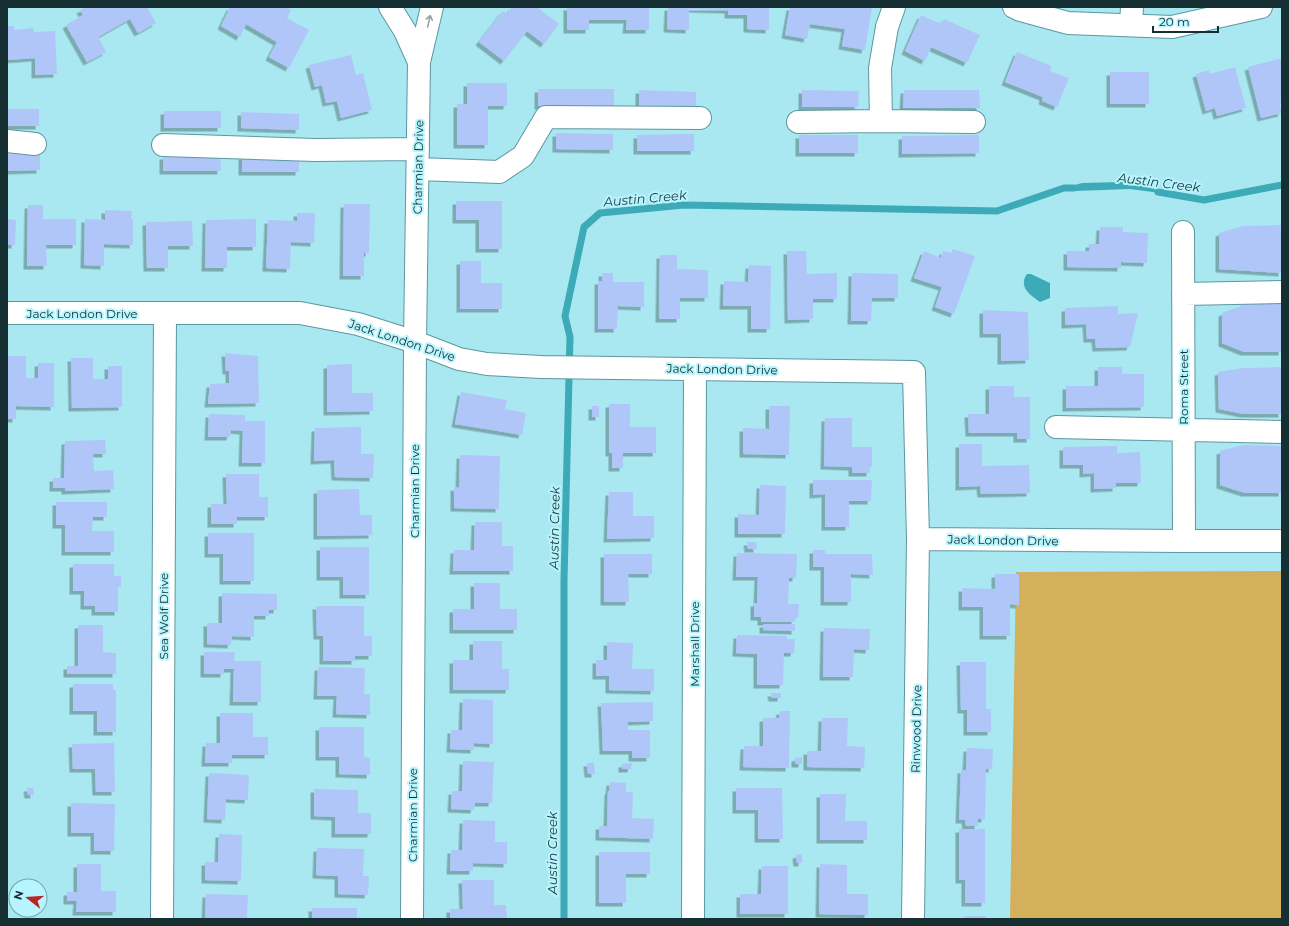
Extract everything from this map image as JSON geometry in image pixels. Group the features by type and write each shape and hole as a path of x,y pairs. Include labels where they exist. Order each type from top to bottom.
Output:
{"street":[{"name":"Charmian Drive","path":"390,7 405,31 419,62"},
{"name":"Charmian Drive","path":"412,919 415,342 419,62 432,7"},
{"path":"881,121 880,68 887,27 894,7"},
{"path":"1014,7 1018,10 1068,23 1131,16 1172,27 1261,7"},
{"path":"163,145 315,150 418,159 499,172 523,156 546,117 700,118"},
{"path":"798,122 974,122"},
{"path":"7,141 35,144"},
{"name":"Roma Street","path":"1183,232 1184,541"},
{"path":"1183,294 1282,292"},
{"name":"Jack London Drive","path":"7,313 300,313 358,324 415,342 459,359 487,364 551,367 914,372 918,539 1282,541"},
{"name":"Sea Wolf Drive","path":"162,919 165,313"},
{"name":"Marshall Drive","path":"693,919 695,369"},
{"path":"1056,427 1282,432"},
{"name":"Rinwood Drive","path":"914,919 918,539"}],"shaded area":[{"path":"1282,571 1282,919 1010,919 1016,572"}],"water":[{"path":"1122,182 1140,184 1168,194 1130,189 1075,191 1064,188 1082,183"},
{"path":"1027,274 1031,274 1050,283 1050,298 1040,302 1026,290 1024,283"}],"building":[{"path":"86,7 147,7 156,23 138,33 130,19 98,37 106,52 87,62 66,25 83,15 80,10"},
{"path":"230,7 285,7 291,10 287,18 309,30 289,68 269,57 277,42 246,24 240,37 221,26"},
{"path":"512,7 537,7 559,24 544,44 527,31 504,61 479,42 503,11 507,14"},
{"path":"567,7 649,7 649,30 626,30 627,20 589,20 589,30 567,30"},
{"path":"668,7 769,7 769,30 747,29 747,15 728,15 728,10 689,9 689,30 667,29"},
{"path":"790,7 872,7 865,50 842,46 845,29 810,24 807,39 785,35"},
{"path":"921,15 941,24 944,19 980,35 967,63 931,47 925,61 905,51"},
{"path":"7,26 14,26 14,30 33,28 34,32 55,31 57,74 35,75 35,58 7,60"},
{"path":"1017,52 1052,66 1050,71 1069,78 1057,107 1042,101 1043,97 1005,82"},
{"path":"351,55 356,75 363,73 372,110 341,118 337,101 326,103 322,85 315,87 309,65"},
{"path":"1282,58 1282,103 1279,103 1282,113 1261,118 1248,67"},
{"path":"1235,67 1246,108 1217,116 1215,108 1206,111 1196,74 1209,70 1210,74"},
{"path":"1110,72 1149,72 1149,104 1110,104"},
{"path":"467,83 507,83 507,106 488,106 488,145 457,145 457,104 467,104"},
{"path":"538,89 614,89 614,106 538,106"},
{"path":"639,90 696,92 696,108 639,106"},
{"path":"802,90 859,91 858,107 802,107"},
{"path":"904,90 979,90 980,108 903,108"},
{"path":"7,109 39,109 39,126 7,126"},
{"path":"164,111 221,111 221,128 164,128"},
{"path":"241,112 299,114 299,130 241,128"},
{"path":"556,133 613,134 613,150 556,149"},
{"path":"694,134 694,151 637,151 637,135"},
{"path":"799,135 858,135 858,153 799,153"},
{"path":"979,135 979,153 902,154 902,136"},
{"path":"40,153 40,170 7,171 7,154"},
{"path":"220,155 221,171 163,171 163,156"},
{"path":"242,156 299,157 299,172 242,172"},
{"path":"456,201 502,201 502,249 479,249 479,220 456,220"},
{"path":"344,204 370,204 369,253 364,253 364,276 343,276"},
{"path":"28,205 43,205 43,219 76,219 76,245 46,245 47,266 27,266"},
{"path":"105,210 132,211 131,219 133,219 133,245 104,244 104,266 84,265 85,219 105,220"},
{"path":"297,213 315,213 314,243 291,242 290,269 266,268 268,220 297,221"},
{"path":"7,219 16,220 15,245 7,245"},
{"path":"256,219 256,247 227,247 227,268 205,268 206,220"},
{"path":"192,221 193,246 168,246 168,268 147,268 146,222"},
{"path":"1282,225 1282,273 1219,269 1219,233 1243,226"},
{"path":"1100,227 1123,227 1123,232 1148,233 1147,263 1121,262 1121,268 1067,267 1067,251 1089,251 1089,244 1099,244"},
{"path":"953,249 975,256 954,314 935,307 942,287 914,278 924,251 941,258 943,251 951,253"},
{"path":"787,251 806,251 807,274 837,273 837,299 813,299 813,319 788,320"},
{"path":"660,255 677,255 677,269 708,270 708,298 680,298 680,319 659,319"},
{"path":"460,261 481,261 481,283 502,283 502,309 460,309"},
{"path":"749,265 771,266 770,329 751,329 751,306 723,306 724,281 748,282"},
{"path":"602,273 613,273 613,282 644,282 644,307 618,306 617,329 598,329 598,281 602,281"},
{"path":"852,273 898,274 898,298 872,298 871,321 851,321"},
{"path":"1246,304 1282,304 1282,352 1244,352 1222,343 1222,313"},
{"path":"1118,306 1118,314 1138,313 1130,347 1096,348 1095,339 1087,339 1086,324 1065,325 1065,308"},
{"path":"983,310 1028,312 1029,360 1001,361 1001,334 983,334"},
{"path":"225,353 258,356 259,403 208,404 210,384 229,383 229,371 226,371"},
{"path":"7,356 26,356 26,378 38,378 38,363 54,363 54,407 16,406 16,419 7,419"},
{"path":"71,358 93,358 93,379 108,379 108,366 122,366 122,407 72,408"},
{"path":"352,364 352,393 373,393 373,411 327,412 327,365"},
{"path":"1098,367 1122,367 1122,374 1144,374 1144,407 1066,408 1066,386 1098,386"},
{"path":"1282,367 1282,414 1244,414 1219,409 1218,372 1243,368"},
{"path":"989,386 1014,386 1014,397 1030,397 1030,439 1017,439 1017,433 969,433 968,414 989,414"},
{"path":"461,392 507,400 505,409 526,413 522,435 455,424"},
{"path":"609,404 630,404 630,427 656,427 656,453 623,453 623,468 612,468 612,453 609,453"},
{"path":"592,406 599,406 599,417 592,417"},
{"path":"769,406 790,406 789,455 743,454 743,428 769,429"},
{"path":"209,414 245,415 245,421 265,421 265,463 242,463 243,431 231,430 230,437 208,437"},
{"path":"825,418 852,418 852,447 872,447 872,467 870,467 870,473 852,473 852,467 824,466"},
{"path":"361,427 361,454 374,454 373,478 335,477 334,460 314,461 315,428"},
{"path":"105,440 106,454 93,454 94,471 113,470 114,489 65,491 65,488 53,488 53,478 64,478 65,441"},
{"path":"959,444 982,444 982,466 1029,465 1030,493 981,494 980,486 959,487"},
{"path":"1243,445 1282,446 1282,493 1245,493 1220,485 1220,451"},
{"path":"1117,446 1117,453 1140,452 1141,483 1116,483 1116,488 1094,489 1094,473 1083,474 1083,465 1063,465 1063,447"},
{"path":"460,455 500,456 499,509 454,508 454,487 459,488"},
{"path":"226,474 259,474 259,497 268,497 268,517 237,517 237,524 211,524 211,504 227,504"},
{"path":"813,480 872,480 871,501 849,501 849,527 825,527 825,494 813,495"},
{"path":"760,485 786,486 785,534 738,534 738,514 759,515"},
{"path":"359,489 360,515 372,515 372,535 317,536 317,490"},
{"path":"609,492 633,492 633,516 654,516 654,538 607,539"},
{"path":"56,502 107,502 107,517 93,517 92,531 114,531 114,552 65,552 65,525 56,525"},
{"path":"475,522 502,522 502,546 513,546 513,571 453,571 454,550 474,550"},
{"path":"208,533 254,533 254,581 223,581 223,554 208,554"},
{"path":"747,542 756,542 757,549 748,549"},
{"path":"320,547 369,547 369,595 343,595 343,577 320,577"},
{"path":"813,550 825,550 825,554 872,554 873,575 851,574 851,602 824,602 824,567 813,567"},
{"path":"737,553 797,554 796,578 789,578 788,604 799,604 798,618 795,618 795,622 761,622 761,617 754,617 754,603 757,603 758,577 736,577"},
{"path":"604,554 652,554 652,574 628,574 629,602 604,602"},
{"path":"73,564 114,564 114,576 121,576 121,587 118,587 118,612 95,612 95,606 84,606 84,591 73,591"},
{"path":"995,574 1019,574 1019,605 1010,604 1010,636 983,636 983,607 962,607 962,588 995,589"},
{"path":"474,583 500,583 500,609 517,609 517,630 453,630 453,609 474,609"},
{"path":"222,593 277,594 277,610 269,610 269,616 254,616 254,637 232,636 231,645 207,644 207,623 222,623"},
{"path":"316,606 364,606 364,636 372,636 372,656 355,656 355,661 323,661 323,636 317,636"},
{"path":"763,624 795,624 795,631 763,630"},
{"path":"78,625 103,625 103,652 116,653 116,674 67,674 67,666 78,666"},
{"path":"824,628 870,629 869,650 854,649 853,677 823,677"},
{"path":"737,635 787,636 787,639 795,639 794,653 784,653 783,685 757,685 757,654 736,653"},
{"path":"473,641 502,641 502,669 509,669 509,690 453,690 453,660 473,660"},
{"path":"607,642 633,643 632,669 654,669 654,691 609,690 609,676 596,676 596,660 607,660"},
{"path":"204,652 235,652 234,661 261,661 261,702 233,702 234,669 224,669 224,674 204,674"},
{"path":"960,662 986,662 986,709 991,709 991,732 967,732 967,710 961,710"},
{"path":"318,667 365,668 364,694 370,694 370,715 336,714 337,696 317,696"},
{"path":"73,684 113,684 113,690 116,690 116,732 97,732 97,711 73,711"},
{"path":"771,693 781,693 781,698 772,698"},
{"path":"463,699 493,700 493,744 474,743 474,750 450,749 451,730 462,730"},
{"path":"653,702 653,721 628,722 628,730 650,730 650,758 632,758 632,751 603,751 601,703"},
{"path":"780,711 790,711 789,768 743,767 744,746 763,746 763,718 779,718"},
{"path":"220,713 253,713 253,737 268,737 268,755 232,755 232,763 205,763 206,743 220,743"},
{"path":"822,718 848,718 847,746 865,747 864,768 807,767 807,751 821,751"},
{"path":"319,727 364,727 364,757 370,758 370,775 339,774 339,757 319,757"},
{"path":"114,743 115,792 96,792 95,769 73,769 72,744"},
{"path":"967,748 993,749 992,769 986,769 985,819 978,819 978,826 966,826 965,820 959,820 961,770 966,770"},
{"path":"802,757 802,764 795,764 795,758"},
{"path":"463,761 494,762 492,803 475,803 474,810 451,809 452,791 462,791"},
{"path":"587,763 594,763 595,774 588,774"},
{"path":"632,763 631,769 622,769 622,764"},
{"path":"209,773 249,775 248,800 226,799 225,820 207,819"},
{"path":"610,782 626,783 626,792 633,792 632,818 654,819 653,839 599,837 599,826 607,826 608,791"},
{"path":"27,788 33,788 34,795 28,795"},
{"path":"736,788 782,788 783,839 758,839 758,810 736,810"},
{"path":"314,789 358,790 358,813 371,813 371,834 335,834 335,817 314,816"},
{"path":"820,794 846,794 845,821 867,821 867,840 820,840"},
{"path":"71,803 115,804 114,851 94,851 94,833 71,833"},
{"path":"463,820 495,821 495,842 507,842 507,864 473,863 473,871 450,871 451,850 462,850"},
{"path":"959,829 985,829 985,903 965,903 965,880 959,880"},
{"path":"219,834 242,835 241,881 205,880 205,862 218,862"},
{"path":"317,848 364,849 363,876 369,876 368,895 338,894 338,876 316,875"},
{"path":"599,852 650,852 650,874 626,874 626,903 599,903"},
{"path":"802,854 802,863 797,863 796,855"},
{"path":"77,864 101,864 101,891 116,891 116,912 76,912 77,901 67,901 67,892 77,892"},
{"path":"820,864 847,865 847,894 868,894 868,915 819,914"},
{"path":"762,866 788,866 788,914 740,914 740,894 761,894"},
{"path":"462,880 494,880 494,905 506,905 507,919 450,919 450,909 463,909"},
{"path":"206,894 248,895 247,919 205,919"},
{"path":"312,908 357,908 357,919 312,919"},
{"path":"964,916 986,916 986,919 964,919"}],"waterway":[{"name":"Austin Creek","path":"1158,192 1204,200 1282,185"},
{"name":"Austin Creek","path":"564,919 564,580 570,337 565,316 584,227 600,213 684,205 997,211 1064,188 1074,188"}]}
